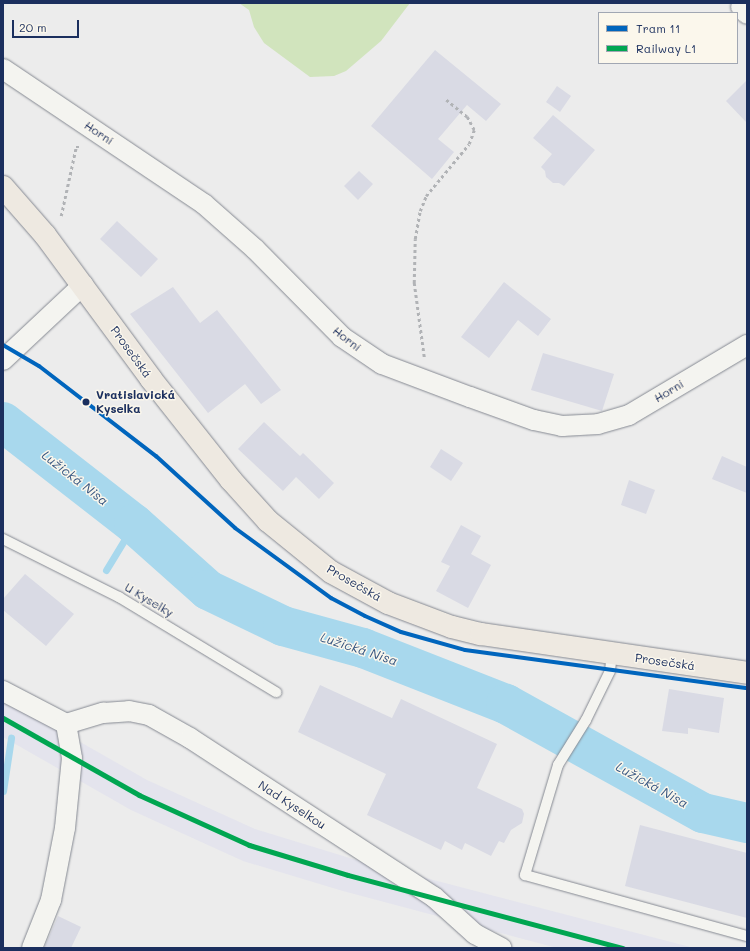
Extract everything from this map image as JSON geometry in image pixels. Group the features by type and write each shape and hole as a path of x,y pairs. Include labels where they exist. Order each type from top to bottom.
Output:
{"main road":[{"name":"Prosečská","path":"3,187 45,235 151,379 231,480 268,522 331,572 388,603 452,627 481,634 747,673"}],"street":[{"name":"Horní","path":"3,69 204,204 254,249 342,337 382,364 425,380 534,420 562,426 598,424 629,415 747,345"},
{"path":"3,360 83,285"},
{"path":"3,691 66,724 72,758 64,828 50,900 32,948"},
{"name":"Nad Kyselkou","path":"66,724 103,713 129,711 149,715 190,738 434,897 476,934 501,948"}],"lane":[{"name":"U Kyselky","path":"3,539 119,597 276,692"},
{"path":"612,654 610,671 586,720 558,765 525,875 747,936"}],"path":[{"path":"425,380 414,283 415,239 426,196 469,144 474,130 467,117 445,99"},
{"path":"61,216 76,147 83,148"}],"shaded area":[{"path":"3,698 147,780 255,829 353,859 694,948 557,948 343,891 243,861 131,810 3,737"}],"green space":[{"path":"239,3 410,3 381,41 346,71 334,76 310,77 264,43 254,27 249,10"}],"building":[{"path":"435,50 501,104 486,121 467,105 438,139 454,152 432,179 371,126"},
{"path":"747,80 747,123 726,101"},
{"path":"557,86 571,96 560,112 546,102"},
{"path":"553,115 595,150 564,186 559,183 553,183 546,177 545,171 541,167 552,154 533,138"},
{"path":"359,171 373,184 358,200 344,186"},
{"path":"117,221 158,259 141,277 100,239"},
{"path":"504,282 551,319 538,336 518,320 489,358 461,337"},
{"path":"173,287 200,323 217,310 281,390 261,404 245,384 208,413 130,314"},
{"path":"543,353 614,374 602,411 531,390"},
{"path":"264,422 300,456 303,453 334,483 319,499 296,477 283,491 238,449"},
{"path":"441,449 463,463 451,481 430,467"},
{"path":"722,456 747,467 747,493 712,479"},
{"path":"629,480 655,490 646,514 621,505"},
{"path":"461,525 481,536 471,554 491,565 468,608 436,591 450,566 441,562"},
{"path":"25,574 74,614 46,646 3,610 3,599"},
{"path":"320,685 392,718 401,699 497,744 477,788 522,809 524,814 522,823 511,830 504,843 499,841 491,856 465,843 462,850 445,841 441,850 367,815 386,774 298,732"},
{"path":"669,689 724,698 719,733 688,728 688,734 662,731"},
{"path":"640,825 747,853 747,918 625,886"},
{"path":"58,916 81,927 71,948 44,948"}],"waterway":[{"name":"Lužická Nisa","path":"3,422 134,524 208,590 283,626 363,648 506,704 703,813 747,823"},
{"path":"106,570 134,524"},
{"path":"3,791 11,738"}],"tram line":[{"name":"11","path":"3,345 39,366 156,456 235,528 331,598 365,616 401,632 465,650 747,688"}],"rail line":[{"name":"L1","path":"3,718 139,795 249,845 348,875 622,948"}],"place":[{"name":"Vratislavická Kyselka","path":"86,402"}]}
